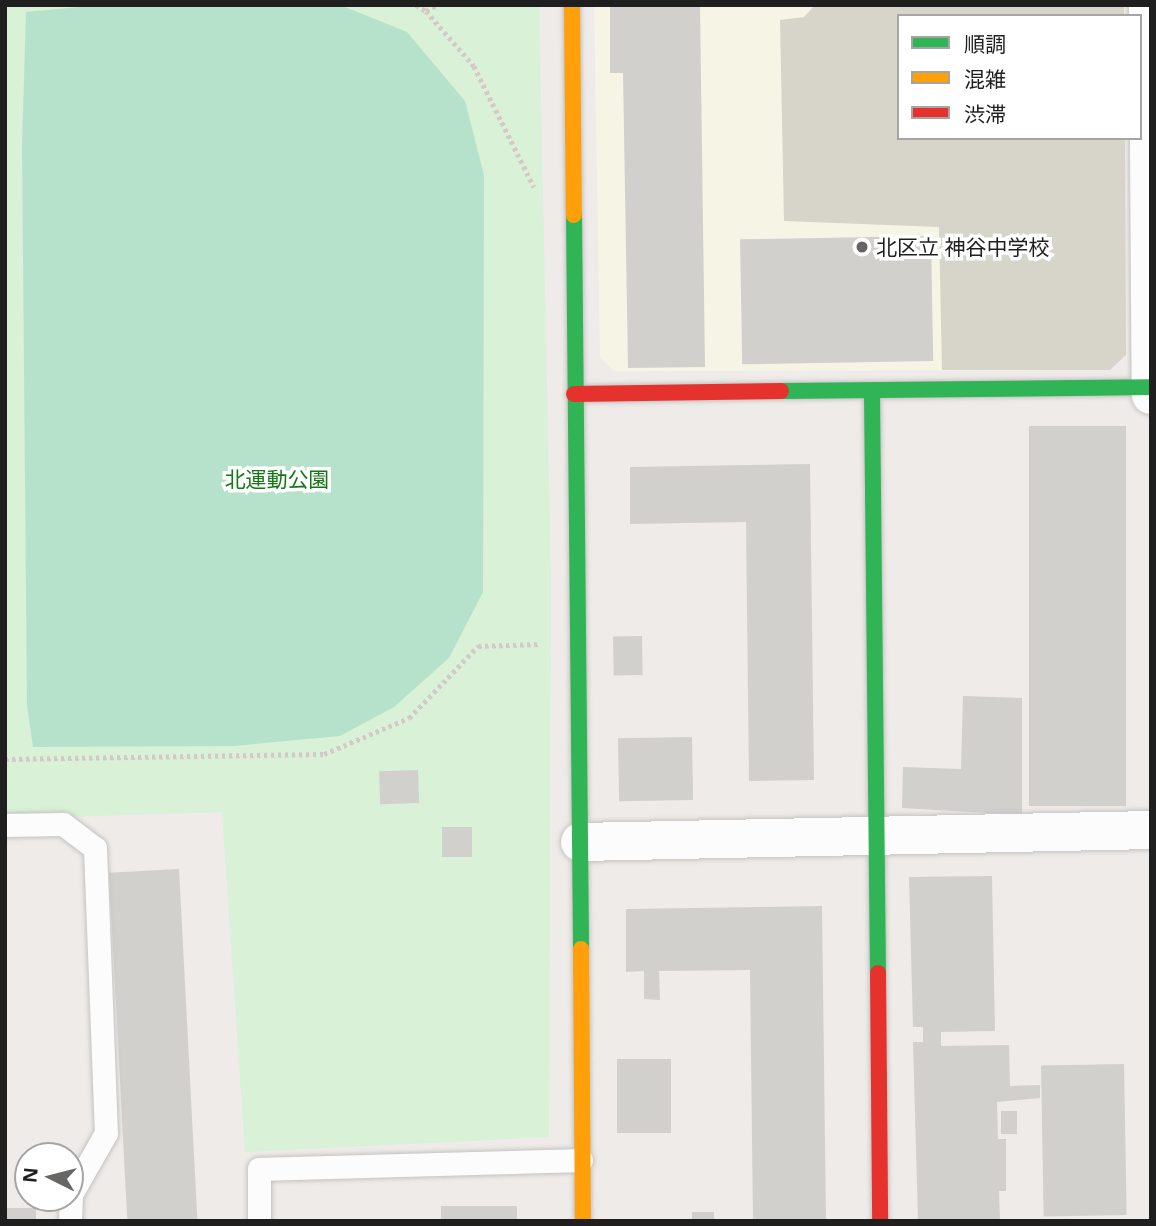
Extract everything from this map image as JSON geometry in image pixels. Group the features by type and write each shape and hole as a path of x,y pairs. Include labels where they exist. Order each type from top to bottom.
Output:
{"street":[{"path":"572,5 583,1221"},
{"path":"1148,5 1151,395"},
{"path":"574,394 872,393 1151,387"},
{"path":"872,393 880,1221"},
{"path":"580,842 1151,830"}],"lane":[{"path":"5,825 63,824 95,848 107,1133 71,1194 70,1221"},
{"path":"259,1221 259,1169 581,1160"}],"path":[{"path":"416,5 426,11 474,66 540,198"},
{"path":"426,11 437,5"},
{"path":"5,759 324,754 409,718 478,646 554,643"}],"shaded area":[{"name":"北区立 神谷中学校","path":"594,5 1124,5 1124,14 897,14 897,140 1125,140 1126,355 1110,370 614,371 600,358"},
{"path":"815,5 1124,5 1124,14 897,14 897,140 1125,140 1126,355 1110,370 942,370 939,227 784,221 780,20 804,17"}],"green space":[{"name":"北運動公園","path":"5,5 539,5 551,578 549,1137 245,1152 222,812 5,819"},
{"path":"100,5 340,5 407,32 465,101 484,175 483,592 449,658 394,707 340,736 234,746 33,747 27,705 22,145 26,12"}],"building":[{"path":"610,5 700,5 705,367 628,368 623,73 610,73"},
{"path":"931,236 933,361 742,364 740,239"},
{"path":"1029,426 1126,426 1126,806 1029,806"},
{"path":"810,464 814,780 749,781 746,522 630,524 630,467"},
{"path":"642,636 643,675 614,676 613,637"},
{"path":"963,696 1022,698 1022,815 902,808 903,767 961,769"},
{"path":"692,737 693,800 619,801 618,738"},
{"path":"418,770 419,803 380,804 379,771"},
{"path":"442,827 472,827 472,857 442,857"},
{"path":"179,869 197,1221 127,1221 109,873"},
{"path":"992,876 995,1031 941,1032 941,1046 1009,1045 1010,1086 1040,1085 1040,1098 997,1102 998,1139 1006,1139 1006,1191 999,1191 1000,1221 918,1221 913,1042 923,1042 923,1027 913,1027 909,877"},
{"path":"822,906 826,1221 753,1221 750,970 659,971 660,1000 644,999 644,971 626,972 626,909"},
{"path":"617,1059 671,1059 671,1133 617,1133"},
{"path":"1124,1064 1127,1215 1044,1216 1041,1065"},
{"path":"1001,1111 1017,1111 1017,1134 1001,1134"},
{"path":"441,1206 517,1206 517,1221 441,1221"},
{"path":"5,1208 14,1208 14,1212 36,1212 36,1221 5,1221"},
{"path":"692,1212 714,1212 714,1221 692,1221"}],"traffic: fast":[{"path":"574,215 581,949"},
{"path":"781,391 1151,387"},
{"path":"872,393 878,973"}],"traffic: slow":[{"path":"572,5 574,215"},
{"path":"581,949 583,1221"}],"traffic: jam":[{"path":"574,394 781,391"},
{"path":"878,973 880,1221"}],"place":[{"name":"北区立 神谷中学校","path":"862,247"}]}
